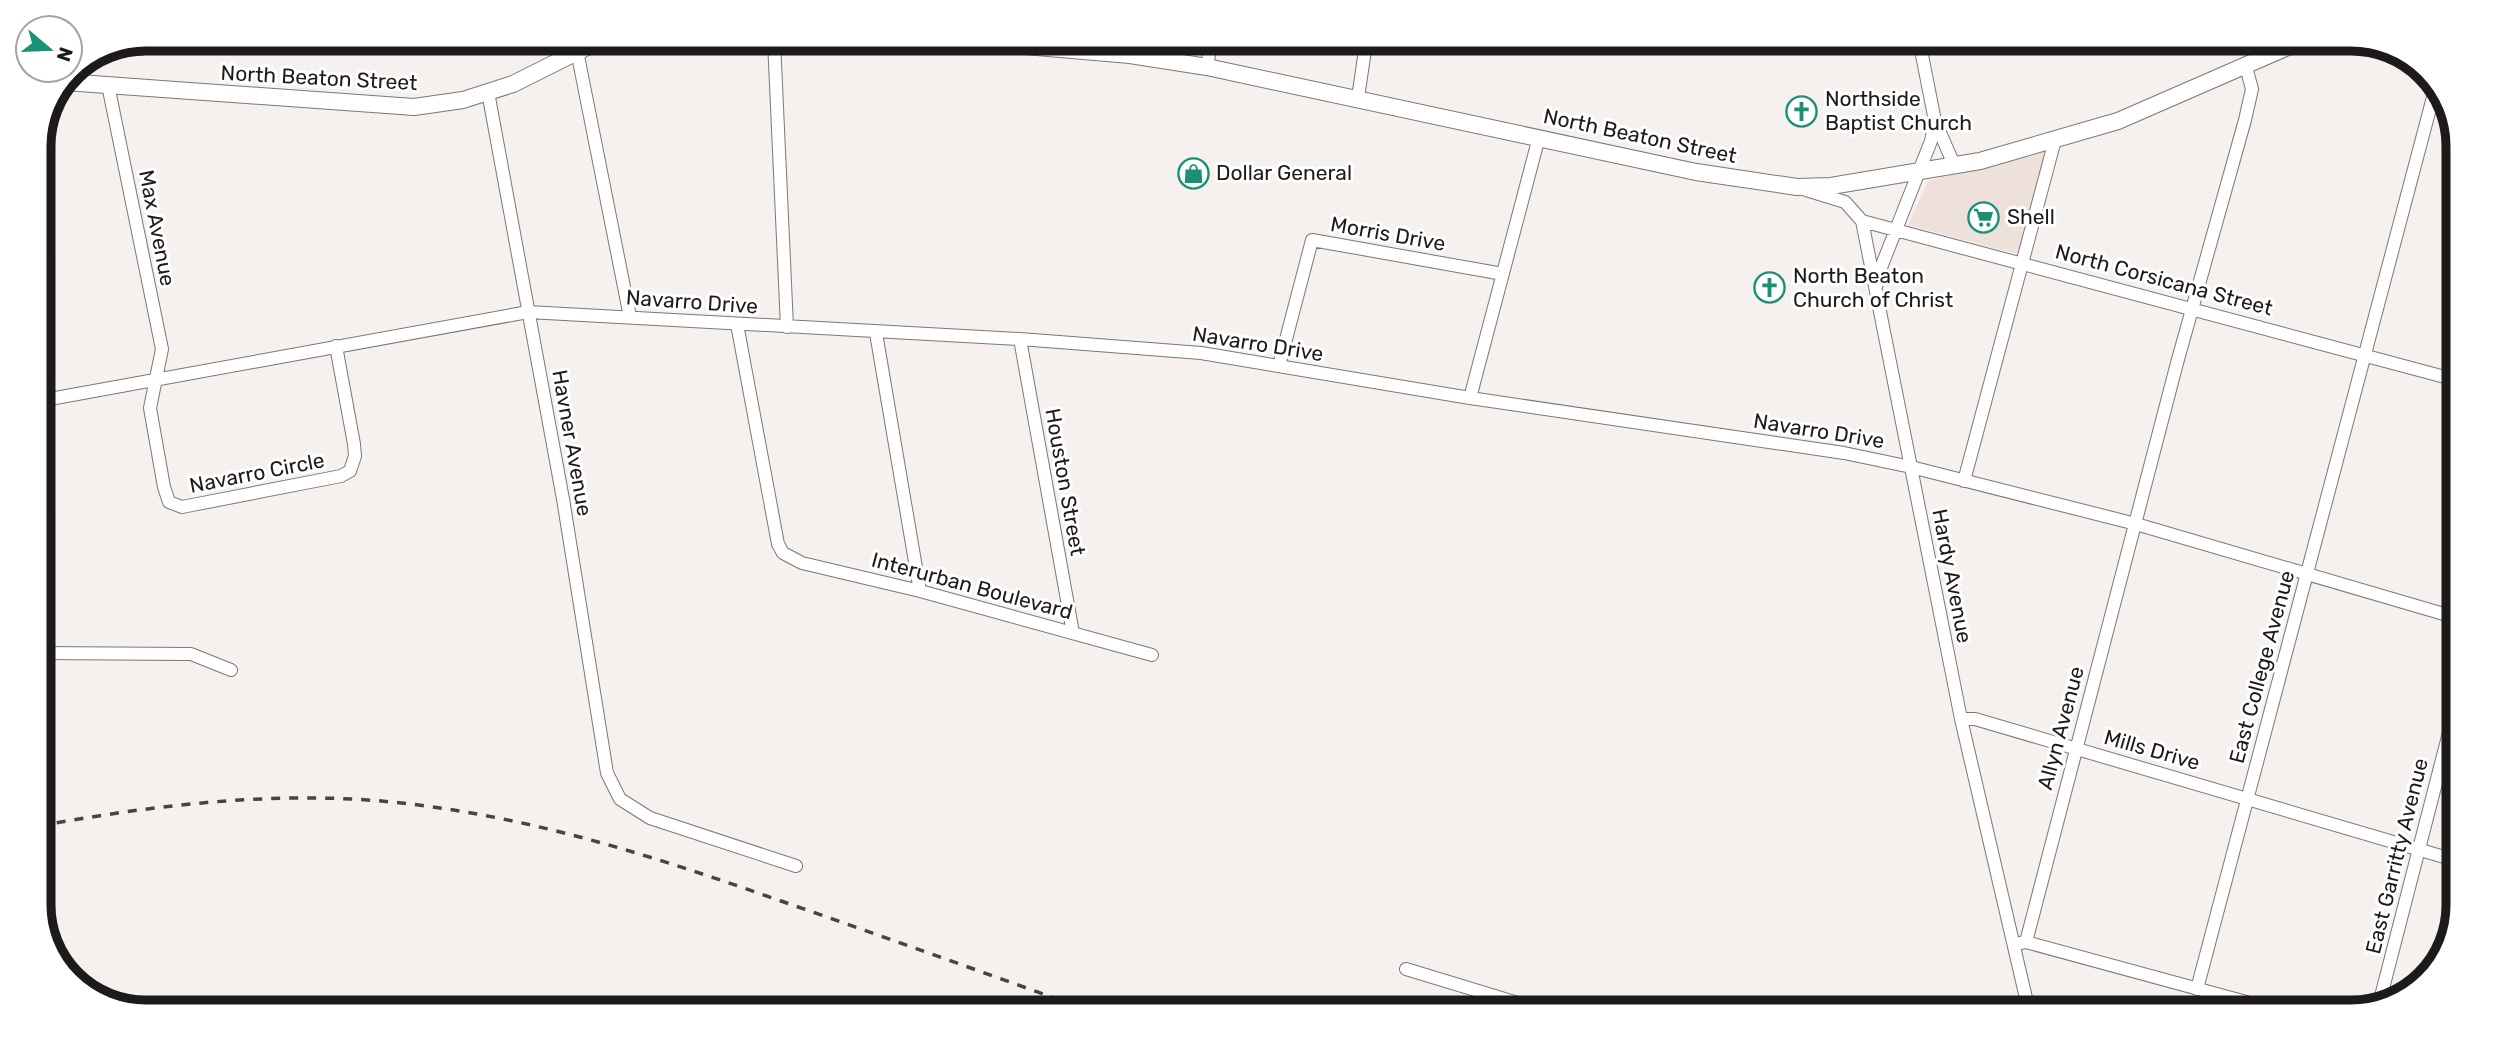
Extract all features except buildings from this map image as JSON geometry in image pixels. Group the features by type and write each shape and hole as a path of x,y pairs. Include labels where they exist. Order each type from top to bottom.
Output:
{"main road":[{"name":"North Beaton Street","path":"84,83 414,107 463,100 488,92 513,83 577,51"},
{"name":"North Beaton Street","path":"1083,51 1207,67 1696,172 1797,187 1831,187 1955,167 2054,140 2118,121 2280,51"}],"street":[{"path":"577,51 630,317"},
{"path":"774,51 788,327"},
{"path":"1207,67 1210,51"},
{"path":"1358,98 1365,51"},
{"path":"1921,51 1935,121 1955,167"},
{"name":"Allyn Avenue","path":"2019,944 2076,748 2252,89 2246,67"},
{"name":"Max Avenue","path":"108,85 162,349 156,379"},
{"name":"Havner Avenue","path":"488,92 563,499 607,773 620,799 650,818 796,866"},
{"name":"East College Avenue","path":"2197,989 2433,97"},
{"path":"1876,290 1882,265 1920,173 1935,121"},
{"path":"1470,398 1539,137"},
{"path":"1964,481 2054,140"},
{"path":"1797,187 1845,202 1856,210 1862,221"},
{"name":"North Corsicana Street","path":"1862,221 2023,261 2446,377"},
{"name":"Hardy Avenue","path":"1862,221 1961,719 2019,944 2027,1000"},
{"name":"Morris Drive","path":"1279,366 1312,240 1503,274"},
{"name":"Navarro Drive","path":"51,399 528,312 1020,339 1200,353 1470,398 1844,453 1911,467 2136,524 2306,576 2446,615"},
{"name":"Interurban Boulevard","path":"737,324 778,544 783,554 802,563 920,591 1152,655"},
{"path":"876,333 920,591"},
{"name":"Houston Street","path":"1020,339 1073,633"},
{"name":"Navarro Circle","path":"156,379 150,408 169,502 182,507 258,493 341,477 350,471 355,456 354,444 335,346"},
{"path":"51,653 191,654 231,670"},
{"name":"Mills Drive","path":"1961,719 1975,719 2446,857"},
{"name":"East Garritty Avenue","path":"2381,995 2446,744"},
{"path":"2019,944 2238,1000"},
{"path":"1406,969 1508,1000"}],"shaded area":[{"path":"2047,149 2021,255 1908,225 1928,181"}],"railway":[{"path":"51,824 177,805 317,798 410,804 505,819 644,855 1060,1000"}],"place":[{"name":"Northside Baptist Church","path":"1802,111"},
{"name":"Dollar General","path":"1193,173"},
{"name":"Shell","path":"1984,217"},
{"name":"North Beaton Church of Christ","path":"1770,288"}]}
